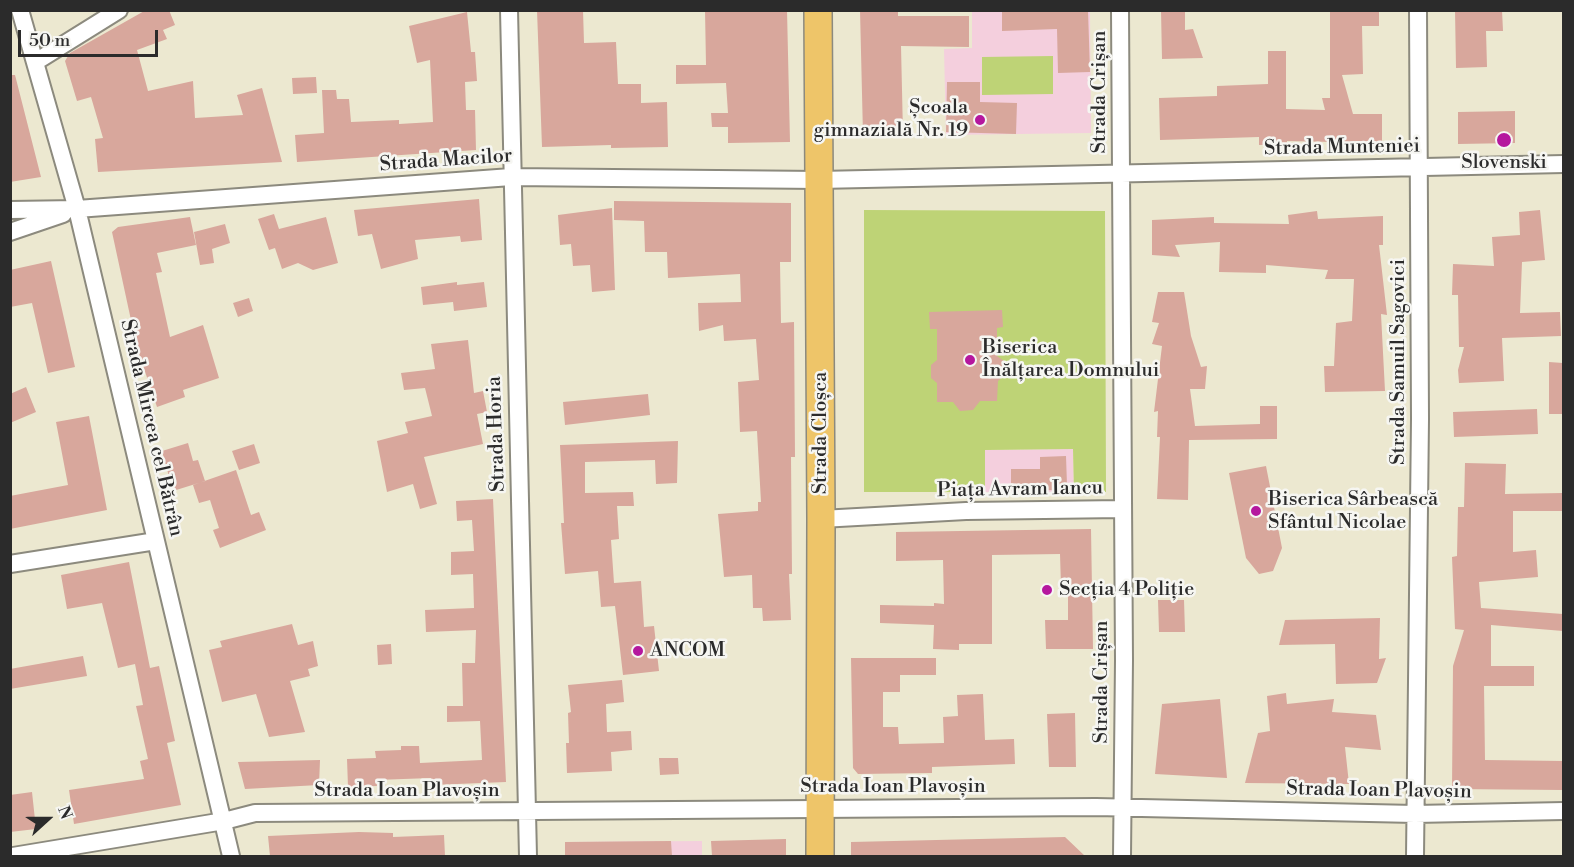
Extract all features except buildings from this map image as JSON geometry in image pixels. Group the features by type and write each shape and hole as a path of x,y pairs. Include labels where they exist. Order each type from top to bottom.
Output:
{"main road":[{"name":"Strada Cloșca","path":"818,10 820,856"}],"street":[{"name":"Strada Mircea cel Bătrân","path":"20,10 37,61 77,209 231,856"},
{"path":"37,61 119,10"},
{"name":"Strada Horia","path":"508,10 528,856"},
{"name":"Strada Crișan","path":"1120,10 1121,173"},
{"name":"Strada Samuil Sagovici","path":"1415,856 1420,419 1418,10"},
{"name":"Strada Munteniei","path":"1121,173 1563,164"},
{"path":"819,180 1121,173"},
{"name":"Piața Avram Iancu","path":"821,519 966,512 1122,509 1121,173"},
{"name":"Strada Macilor","path":"10,210 77,209 511,177 819,180"},
{"name":"Strada Macilor","path":"10,232 77,209"},
{"name":"Strada Crișan","path":"1122,509 1124,660 1122,856"},
{"path":"10,564 156,541"},
{"name":"Strada Ioan Plavoșin","path":"13,856 224,821 255,813 1122,807 1415,814 1563,811"}],"shaded area":[{"path":"972,11 1090,11 1091,133 946,135 944,49 972,48"},
{"path":"1073,449 1074,493 985,492 985,450"},
{"path":"702,841 702,856 565,856 565,842"}],"green space":[{"path":"1053,56 1053,94 982,95 982,57"},
{"path":"864,210 1105,211 1106,492 1074,493 1073,449 985,450 985,492 864,492"}],"place":[{"name":"Școala gimnazială Nr. 19","path":"980,120"},
{"name":"Slovenski","path":"1504,140"},
{"name":"Biserica Înălțarea Domnului","path":"970,360"},
{"name":"Biserica Sârbească Sfântul Nicolae","path":"1256,511"},
{"name":"Secția 4 Poliție","path":"1047,590"},
{"name":"ANCOM","path":"638,651"}]}
